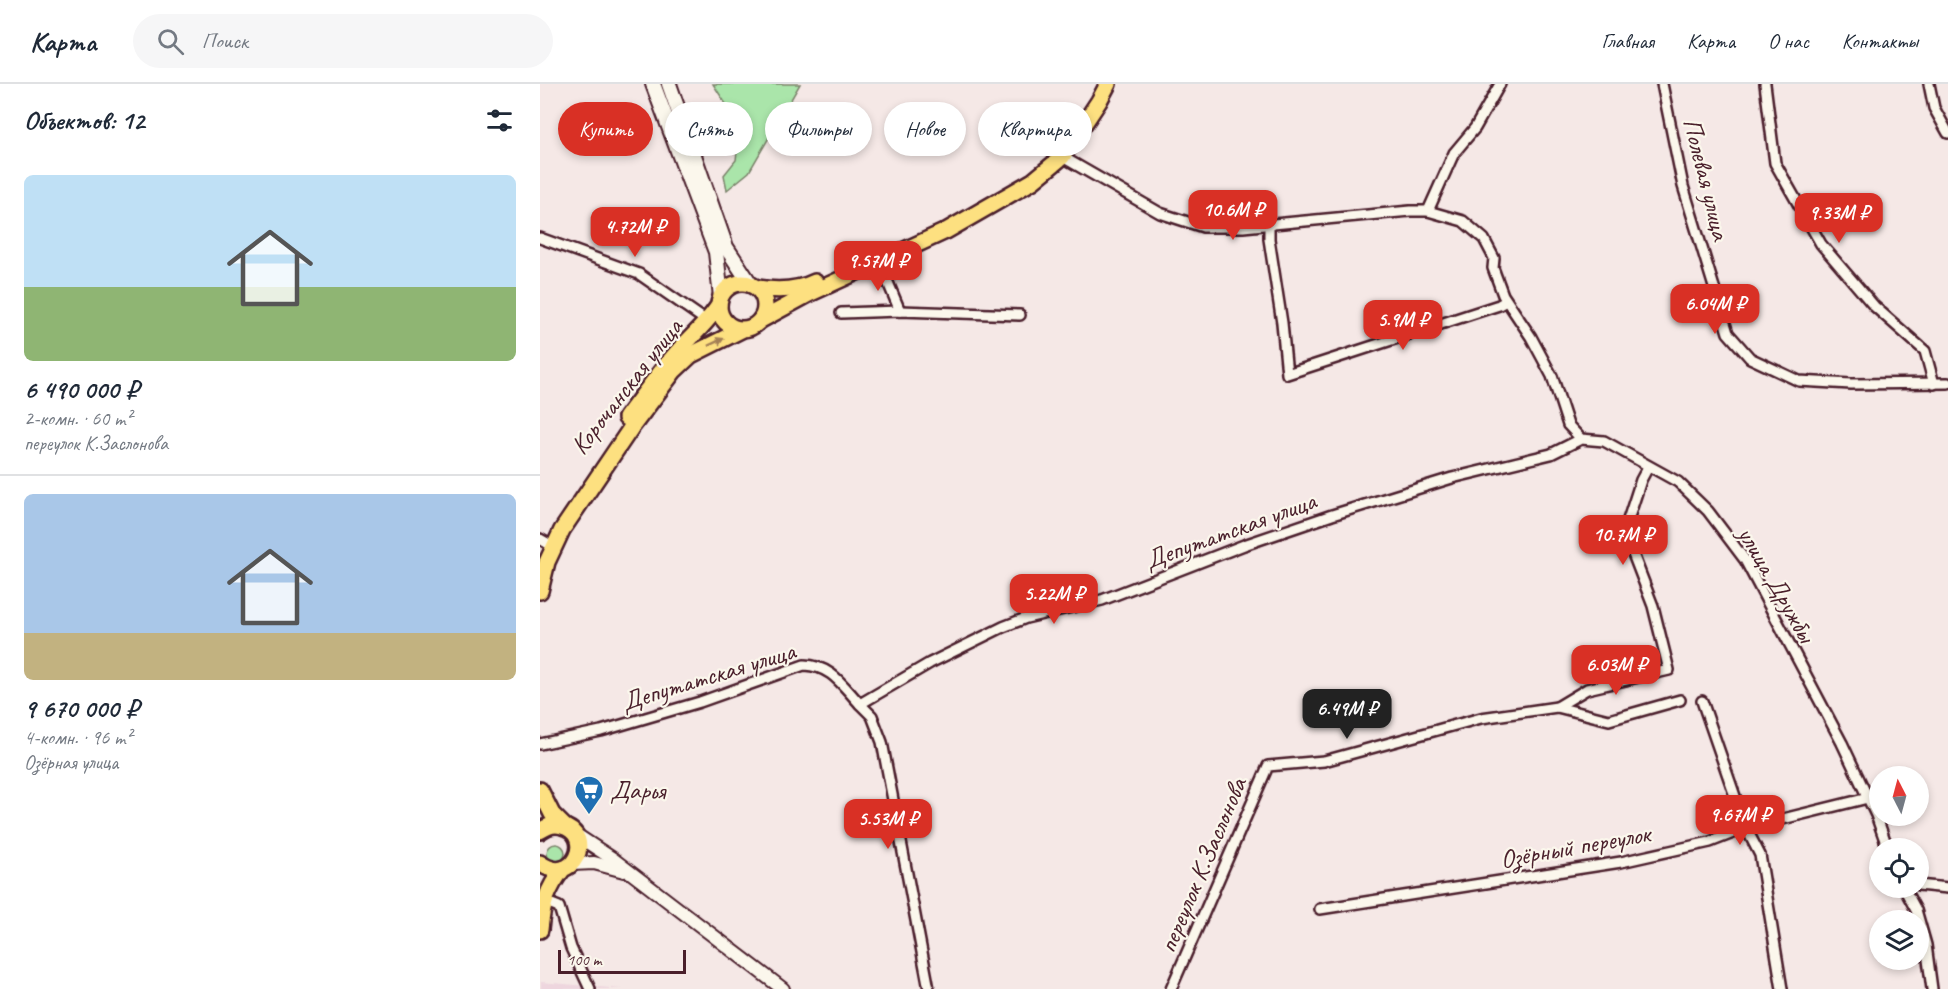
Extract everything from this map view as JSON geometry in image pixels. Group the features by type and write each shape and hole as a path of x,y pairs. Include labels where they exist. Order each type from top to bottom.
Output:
{"main road":[{"path":"653,84 716,252 722,319 727,324 741,330 749,329 809,294 946,231 1034,181 1056,156"},
{"path":"669,84 726,247 761,294 765,307 761,320"},
{"path":"1090,102 1098,84"},
{"path":"1092,110 1108,84"},
{"path":"720,301 724,291 736,284 772,290 805,287 932,229 1028,175 1055,156"},
{"name":"Корочанская улица","path":"540,562 544,541 622,423 672,357 708,322 720,301"},
{"name":"Корочанская улица","path":"540,591 547,562 562,530 674,371 691,355 741,330"},
{"path":"540,790 552,814 569,830 579,849 577,856 549,889 544,901 540,930"},
{"path":"540,831 553,825 569,830"},
{"path":"540,863 552,870 567,867"}],"street":[{"path":"1428,211 1454,153 1475,128 1500,84"},
{"name":"Полевая улица","path":"1662,84 1683,186 1728,333 1750,358 1799,381 1851,384 1948,383"},
{"path":"1765,84 1776,163 1821,244 1874,306 1925,351 1934,384"},
{"path":"1929,84 1934,108 1948,133"},
{"path":"1061,156 1160,213 1203,227 1269,225 1410,211 1428,211 1463,221 1484,239 1494,258 1493,268 1506,301 1552,376 1568,425 1581,439"},
{"path":"1269,225 1287,374 1506,301"},
{"path":"540,238 639,274 708,322"},
{"path":"879,261 900,311"},
{"path":"841,313 900,311 1020,315"},
{"name":"улица Дружбы","path":"1581,439 1604,441 1678,482 1708,511 1745,560 1842,743 1884,838"},
{"name":"Депутатская улица","path":"540,744 601,731 700,702 804,665 818,666 832,673 860,704 930,663 1026,618 1102,600 1244,545 1332,515 1452,478 1551,454 1581,439"},
{"name":"переулок К.Заслонова","path":"1171,989 1268,766 1324,761 1481,718 1557,706 1587,689 1669,670 1653,606 1628,541 1628,520 1641,480 1648,467"},
{"name":"переулок К.Заслонова","path":"1557,706 1609,720 1680,700"},
{"path":"1702,701 1746,828 1760,855 1782,989"},
{"path":"860,704 872,716 882,742 929,989"},
{"name":"Озёрный переулок","path":"1320,909 1621,862 1710,842 1746,828 1868,798"},
{"path":"569,830 613,859 783,989"},
{"path":"567,867 594,863 630,874"},
{"path":"1929,886 1948,888"},
{"path":"1909,898 1916,910 1926,945 1932,989"},
{"path":"544,901 560,908 571,948 590,989"}],"shaded area":[{"path":"541,982 622,989 541,989"}],"green space":[{"path":"713,84 800,84 790,102 765,102 765,144 749,172 727,190 724,175 736,160 736,156 753,156 753,102 725,102"},
{"path":"552,844 560,844 565,849 563,860 552,862 547,857 547,849"}],"place":[{"name":"Дарья","path":"589,816"}]}
